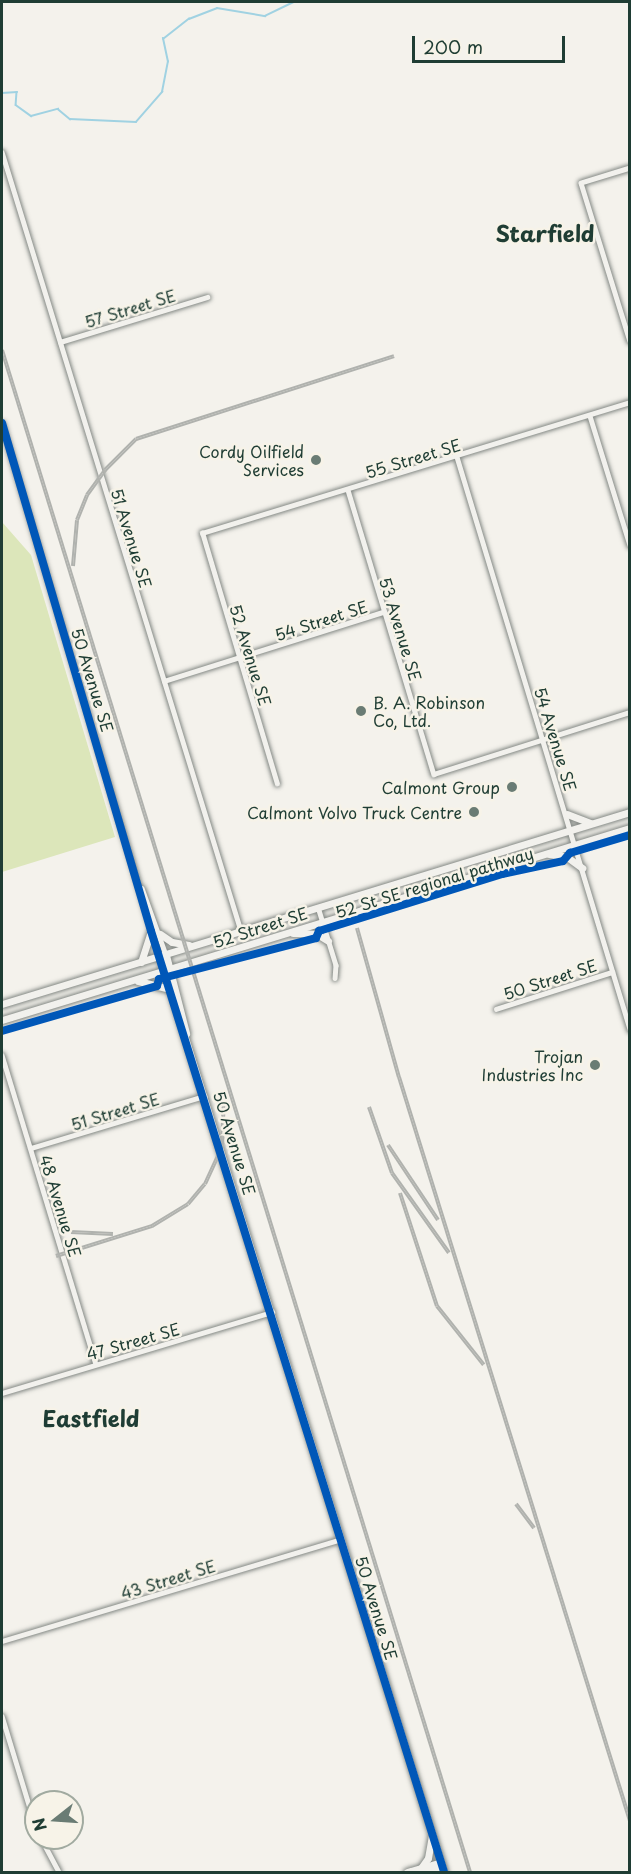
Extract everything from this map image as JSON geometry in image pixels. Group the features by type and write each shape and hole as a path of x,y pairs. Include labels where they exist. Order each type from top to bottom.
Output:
{"main road":[{"name":"52 Street SE","path":"2,1004 630,812"},
{"path":"567,814 593,823"},
{"name":"52 Street SE","path":"2,1021 630,828"},
{"path":"546,853 567,857 582,867"},
{"path":"141,962 152,931"},
{"path":"291,932 317,934 328,941"},
{"path":"160,934 176,944 195,946"},
{"name":"50 Avenue SE","path":"163,956 443,1867"},
{"name":"50 Avenue SE","path":"167,970 170,989 186,1033"},
{"path":"133,981 158,983 170,989"},
{"path":"2,998 22,998"},
{"path":"424,1870 432,1833"},
{"path":"407,1872 443,1867"}],"street":[{"name":"51 Avenue SE","path":"2,152 241,930"},
{"path":"630,168 581,183 630,341"},
{"name":"57 Street SE","path":"60,342 207,297"},
{"name":"55 Street SE","path":"202,533 457,457 630,402"},
{"path":"590,416 630,545"},
{"name":"50 Avenue SE","path":"2,423 142,888 152,931 163,956"},
{"name":"54 Avenue SE","path":"457,457 572,830 630,1029"},
{"name":"53 Avenue SE","path":"348,490 383,612 434,774 544,739"},
{"name":"52 Avenue SE","path":"202,533 278,784"},
{"name":"54 Street SE","path":"164,681 383,612"},
{"path":"544,739 630,712"},
{"name":"50 Avenue SE","path":"142,888 160,934 163,956"},
{"path":"318,907 328,941 335,978"},
{"name":"50 Street SE","path":"496,1009 612,972"},
{"name":"48 Avenue SE","path":"2,1055 96,1364"},
{"name":"51 Street SE","path":"31,1148 206,1096"},
{"name":"47 Street SE","path":"2,1394 272,1312"},
{"name":"43 Street SE","path":"2,1641 341,1539"},
{"path":"2,1716 24,1790"},
{"path":"47,1850 59,1872"}],"green space":[{"path":"2,522 31,555 115,837 2,872"}],"waterway":[{"path":"2,93 17,92 16,105 31,116 58,109 70,119 136,122 162,92 168,62 163,39 189,19 217,8 265,16 294,2"}],"railway":[{"path":"2,350 470,1872"},
{"path":"73,566 77,520 87,495 105,470 136,439 394,356"},
{"path":"357,928 399,1077 630,1821"},
{"path":"56,1256 152,1226 188,1204 205,1184 222,1147 224,1094"},
{"path":"369,1107 392,1173 449,1253"},
{"path":"388,1145 438,1220"},
{"path":"400,1193 437,1306 484,1365"},
{"path":"71,1232 113,1234"},
{"path":"516,1504 534,1528"}],"cycle path":[{"path":"2,423 151,931 444,1872"},
{"name":"52 St SE regional pathway","path":"2,1031 157,986 159,979 316,938 319,931 502,874 563,861 570,853 630,835"}],"place":[{"name":"Cordy Oilfield Services","path":"316,460"},
{"name":"B. A. Robinson Co, Ltd.","path":"361,711"},
{"name":"Calmont Group","path":"512,787"},
{"name":"Calmont Volvo Truck Centre","path":"474,812"},
{"name":"Trojan Industries Inc","path":"595,1065"}],"district":[{"name":"Starfield","path":"545,233"},
{"name":"Eastfield","path":"91,1418"}]}
